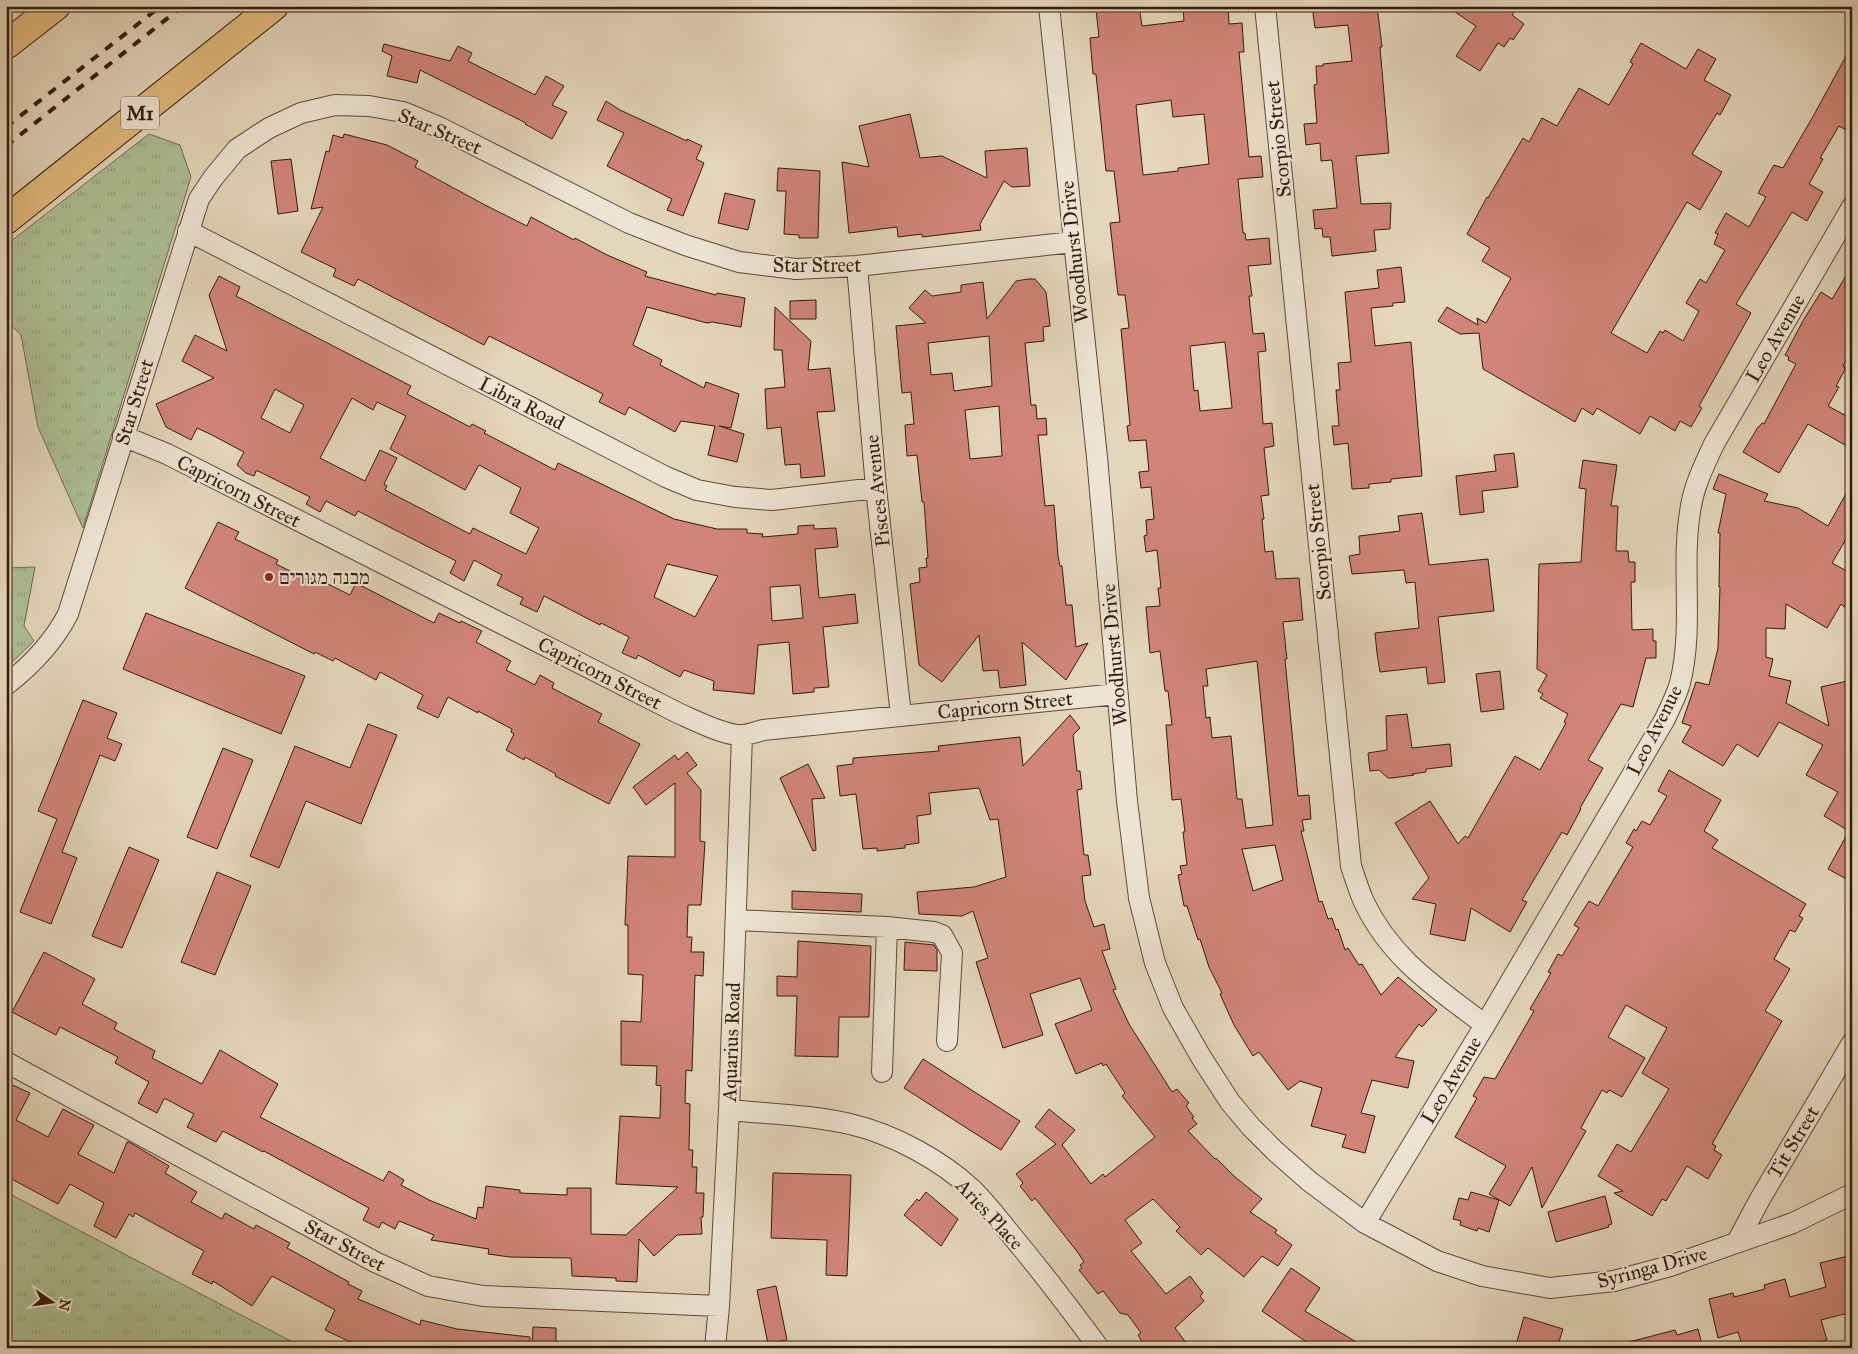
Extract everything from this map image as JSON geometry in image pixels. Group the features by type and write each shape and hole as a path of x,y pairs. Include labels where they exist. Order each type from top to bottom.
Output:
{"highway":[{"path":"6,45 56,6"},
{"name":"M1","path":"6,220 274,6"}],"street":[{"name":"Woodhurst Drive","path":"1048,6 1096,457 1127,801 1139,898 1156,963 1173,1008 1230,1102 1251,1127 1309,1181 1365,1223"},
{"name":"Scorpio Street","path":"1265,6 1351,866 1364,902 1387,940 1414,970 1485,1025"},
{"name":"Star Street","path":"6,685 26,670 49,645 68,614 199,200 213,178 237,149 269,128 301,113 335,105 370,106 403,112 441,128 630,223 685,245 739,262 796,269 857,266 1073,242"},
{"name":"Leo Avenue","path":"1365,1223 1485,1025 1665,718 1680,684 1687,616 1686,546 1690,510 1698,477 1714,444 1852,207"},
{"name":"Libra Road","path":"188,231 666,477 697,490 735,497 772,500 876,488"},
{"name":"Pisces Avenue","path":"857,266 876,488 901,716"},
{"name":"Capricorn Street","path":"124,436 167,454 706,726 742,735 763,730 1117,694"},
{"name":"Aquarius Road","path":"715,1348 719,1306 729,1110 742,735"},
{"path":"736,920 887,927 934,932 942,935 952,953 947,1041"},
{"path":"882,1072 887,927"},
{"name":"Tit Street","path":"1737,1242 1760,1199 1852,1043"},
{"name":"Star Street","path":"6,1062 375,1262 428,1286 483,1296 719,1306"},
{"name":"Aries Place","path":"729,1110 810,1116 852,1124 882,1134 925,1155 973,1190 995,1215 1099,1348"},
{"name":"Syringa Drive","path":"1365,1223 1437,1261 1482,1276 1550,1288 1614,1281 1670,1266 1793,1223 1852,1194"}],"green space":[{"path":"149,134 180,145 191,177 83,528 38,427 21,335 14,328 6,326 6,245"},
{"path":"35,567 24,626 34,641 6,668 6,568"},
{"path":"6,1192 304,1348 6,1348"}],"building":[{"path":"1098,6 1139,6 1142,26 1184,21 1183,6 1228,6 1229,24 1242,23 1244,52 1239,52 1249,157 1261,156 1263,177 1238,179 1243,233 1245,233 1246,240 1269,238 1271,264 1248,266 1252,296 1249,296 1253,334 1264,333 1266,351 1258,352 1263,424 1272,423 1274,446 1264,448 1269,495 1261,496 1265,552 1273,551 1276,579 1299,578 1303,620 1283,622 1298,796 1309,795 1311,819 1302,820 1304,831 1301,831 1319,902 1322,901 1328,919 1332,918 1336,930 1338,929 1345,950 1348,948 1359,965 1362,964 1381,995 1398,977 1437,1010 1422,1027 1419,1024 1395,1057 1414,1061 1408,1088 1372,1080 1361,1113 1375,1116 1365,1153 1342,1147 1346,1135 1311,1126 1322,1088 1300,1081 1288,1090 1259,1052 1253,1056 1234,1025 1220,994 1222,993 1209,967 1200,939 1198,940 1187,906 1184,906 1178,875 1182,874 1180,866 1187,865 1183,832 1185,832 1181,799 1172,800 1166,725 1172,725 1168,691 1165,691 1160,651 1150,653 1146,607 1160,606 1158,588 1161,588 1157,550 1146,552 1144,536 1147,535 1146,520 1154,519 1151,487 1141,488 1139,472 1149,471 1146,440 1129,441 1127,426 1130,425 1121,329 1129,328 1125,295 1118,295 1110,223 1120,222 1114,171 1106,171 1096,74 1093,74 1090,38 1099,37 1096,9 1099,8","holes":["1171,100 1173,117 1204,114 1209,164 1178,168 1178,171 1143,175 1136,105","1225,342 1232,408 1200,411 1198,390 1194,391 1190,346","1257,661 1273,825 1246,828 1242,799 1237,799 1231,736 1212,738 1210,717 1206,718 1203,686 1208,686 1206,669","1275,845 1283,880 1253,891 1242,849"]},
{"path":"1312,6 1377,6 1382,47 1380,47 1389,153 1356,156 1361,204 1391,203 1390,229 1374,230 1376,251 1332,256 1330,237 1323,237 1322,228 1315,229 1313,210 1337,208 1332,160 1321,161 1320,143 1306,145 1304,124 1317,123 1314,85 1317,84 1316,66 1352,61 1348,25 1315,28"},
{"path":"1446,6 1518,6 1512,15 1524,24 1513,40 1510,38 1504,47 1498,43 1480,71 1456,56 1476,26"},
{"path":"1641,43 1686,69 1698,49 1716,59 1704,80 1731,95 1720,115 1717,113 1692,154 1722,172 1700,210 1687,202 1611,333 1647,353 1660,331 1663,333 1665,330 1683,341 1699,311 1686,303 1700,279 1706,283 1725,250 1714,244 1718,234 1715,233 1726,213 1749,227 1766,197 1758,193 1774,165 1783,168 1852,45 1852,133 1839,126 1820,158 1823,159 1809,184 1823,192 1807,221 1792,212 1736,304 1751,313 1699,406 1702,408 1691,427 1680,421 1675,431 1650,416 1640,434 1597,408 1593,415 1582,408 1575,422 1483,369 1479,333 1460,334 1438,321 1447,307 1478,325 1477,318 1486,323 1511,278 1482,261 1490,248 1467,234 1487,197 1523,138 1529,142 1542,118 1557,126 1579,88 1609,105 1633,64 1630,62"},
{"path":"384,44 450,61 458,46 472,53 468,61 535,95 546,76 564,86 552,105 567,112 552,139 526,123 420,70 417,83 387,76 392,56 382,51"},
{"path":"606,101 620,110 702,146 696,159 704,163 683,216 667,210 672,199 607,166 624,133 597,120"},
{"path":"910,114 920,158 942,156 987,178 985,151 1027,148 1030,186 1012,187 1004,181 980,224 981,230 922,237 922,234 898,237 897,227 849,233 842,162 869,167 859,126"},
{"path":"344,134 387,145 418,161 415,167 485,205 527,226 531,217 574,240 575,238 607,255 647,272 645,276 716,295 717,293 745,298 741,327 712,322 707,323 647,307 633,345 662,360 660,365 704,388 706,382 739,394 731,428 719,426 744,434 737,462 708,455 715,426 681,421 675,432 629,407 625,415 599,402 603,394 531,357 489,336 484,345 358,279 354,286 333,276 336,269 301,252 323,207 311,209 326,151 329,152 333,135 343,138"},
{"path":"291,159 298,211 278,214 271,161"},
{"path":"778,168 820,171 818,238 799,238 799,235 784,234 786,191 777,191"},
{"path":"725,193 755,200 748,230 718,223"},
{"path":"1852,266 1852,351 1843,366 1846,368 1836,386 1839,387 1828,406 1852,419 1852,449 1808,424 1779,473 1743,452 1758,427 1762,423 1764,424 1796,364 1788,360 1789,357 1785,355 1804,319 1821,292 1832,299"},
{"path":"1401,267 1405,302 1393,303 1393,306 1371,308 1375,346 1411,342 1422,476 1391,479 1391,482 1369,484 1369,488 1352,489 1348,443 1334,445 1332,426 1339,426 1336,390 1340,390 1338,363 1351,362 1345,292 1379,288 1377,270"},
{"path":"219,276 240,287 236,296 411,386 407,394 470,427 472,424 486,431 484,433 555,470 558,463 674,519 717,529 747,529 747,533 763,534 762,537 798,534 798,526 814,525 814,529 836,528 838,547 815,549 819,598 855,594 858,623 823,627 829,687 814,688 814,692 793,694 789,642 758,645 754,694 713,690 714,681 684,670 680,677 638,655 636,659 622,653 629,637 601,623 600,625 544,596 537,612 520,604 523,598 497,585 502,575 474,560 464,581 450,573 456,561 358,511 355,516 326,501 320,512 306,504 310,497 258,471 256,471 254,476 246,473 237,465 244,452 197,428 191,440 166,427 156,404 214,378 182,361 195,335 227,351 209,295","holes":["275,389 304,405 290,433 261,418","352,398 373,410 377,402 406,416 390,449 465,490 479,465 521,488 510,513 539,528 526,554 473,528 470,534 385,490 387,486 384,484 397,458 380,450 365,481 320,458","667,564 718,576 695,617 654,597","800,585 803,618 772,621 770,587"]},
{"path":"1035,279 1046,292 1050,326 1043,327 1044,341 1025,343 1031,405 1036,405 1037,419 1046,418 1047,435 1038,435 1045,506 1054,505 1058,556 1060,566 1062,566 1066,605 1072,605 1076,647 1088,643 1066,680 1022,642 1026,685 1000,688 998,670 983,671 979,635 942,682 919,665 910,584 920,582 919,568 927,567 926,558 928,558 924,502 922,502 917,455 907,456 905,425 914,424 911,392 902,393 896,326 926,323 909,308 925,290 932,296 961,292 961,285 983,282 987,319 1016,281","holes":["989,336 992,386 954,391 952,373 931,375 928,343","999,406 1002,456 970,459 965,410"]},
{"path":"816,300 816,319 790,319 790,301"},
{"path":"775,307 811,341 808,370 830,368 835,411 817,412 825,476 801,478 800,464 785,465 781,427 767,429 765,389 785,387 782,350 774,350"},
{"path":"1514,453 1518,487 1482,491 1484,512 1460,515 1456,476 1496,471 1494,455"},
{"path":"1583,460 1617,465 1611,506 1618,506 1616,551 1628,551 1629,562 1635,562 1635,582 1631,582 1632,630 1653,629 1653,641 1656,641 1656,658 1646,658 1633,707 1621,704 1588,760 1603,768 1567,835 1562,832 1522,900 1527,902 1510,932 1471,908 1465,941 1430,934 1436,904 1412,899 1429,878 1395,823 1430,801 1458,844 1465,836 1468,838 1515,756 1540,770 1566,723 1564,722 1568,714 1540,698 1543,694 1538,691 1547,675 1537,669 1539,564 1581,562 1586,489 1579,488"},
{"path":"1719,474 1768,494 1764,501 1798,508 1828,526 1852,483 1852,529 1832,563 1852,574 1852,594 1844,607 1841,604 1827,628 1786,604 1785,629 1766,628 1766,657 1773,659 1769,676 1791,681 1786,703 1829,726 1821,687 1852,680 1852,882 1828,869 1849,831 1824,816 1838,792 1806,775 1823,745 1779,722 1758,757 1737,744 1723,766 1682,742 1691,726 1682,723 1696,682 1709,685 1718,648 1720,533 1718,533 1726,494 1713,489"},
{"path":"1422,513 1429,565 1488,559 1494,611 1438,617 1445,682 1428,684 1426,667 1380,672 1377,653 1375,633 1419,628 1415,582 1406,583 1404,570 1352,574 1349,556 1360,554 1359,536 1400,531 1398,516"},
{"path":"218,522 239,532 235,539 278,560 276,564 306,579 308,574 350,595 356,583 434,623 439,613 482,631 476,642 511,661 506,670 535,685 540,675 554,683 552,688 602,714 598,722 640,744 609,804 555,776 556,774 525,757 524,760 506,750 514,734 511,732 512,729 478,711 478,713 448,697 438,718 417,708 423,695 380,672 376,680 335,658 333,661 315,652 314,654 185,588"},
{"path":"146,613 305,676 281,734 123,669"},
{"path":"1500,671 1504,709 1481,712 1476,674"},
{"path":"83,700 117,713 107,738 122,744 115,761 100,755 62,852 77,858 51,924 20,912 57,819 38,811"},
{"path":"1407,714 1412,748 1450,744 1452,766 1426,769 1426,772 1392,778 1388,778 1379,770 1370,771 1368,753 1387,750 1386,716"},
{"path":"1070,715 1080,728 1073,735 1077,771 1080,771 1082,789 1077,790 1084,855 1088,855 1091,875 1082,876 1085,901 1094,927 1104,924 1110,949 1102,951 1116,989 1113,990 1129,1024 1172,1092 1177,1089 1189,1103 1186,1106 1197,1124 1188,1131 1215,1159 1262,1199 1250,1212 1277,1230 1275,1233 1292,1245 1278,1266 1262,1256 1244,1277 1208,1248 1201,1255 1176,1231 1180,1227 1153,1199 1125,1220 1142,1243 1131,1251 1166,1294 1190,1276 1203,1293 1200,1296 1204,1301 1175,1328 1190,1348 1146,1348 1138,1335 1141,1333 1128,1315 1120,1313 1103,1291 1098,1294 1079,1270 1082,1268 1080,1265 1084,1262 1079,1254 1035,1198 1032,1201 1020,1186 1023,1183 1016,1174 1056,1144 1035,1127 1049,1109 1075,1130 1062,1145 1091,1184 1103,1174 1105,1177 1155,1137 1122,1096 1125,1093 1106,1064 1103,1066 1102,1063 1076,1074 1055,1024 1092,1010 1080,978 1030,994 1043,1035 1003,1048 976,962 988,958 973,911 962,916 919,914 917,892 974,887 1006,877 998,819 990,820 979,788 929,793 931,814 917,816 919,843 905,845 905,848 877,851 877,848 863,849 856,794 840,796 837,766 853,764 853,758 939,751 938,746 1020,737 1023,766"},
{"path":"368,724 397,735 361,824 306,801 279,868 250,856 295,746 350,768"},
{"path":"223,748 253,760 217,849 187,837"},
{"path":"687,752 697,765 687,773 701,790 700,841 705,842 701,905 688,905 687,937 692,937 691,952 704,952 703,976 695,975 692,1071 686,1070 685,1103 690,1104 689,1150 693,1150 692,1167 697,1167 696,1193 704,1193 703,1217 701,1217 702,1234 677,1235 654,1256 639,1239 637,1282 616,1281 616,1278 572,1276 571,1258 510,1257 488,1254 489,1249 431,1240 434,1235 399,1221 395,1229 382,1222 379,1228 363,1220 369,1208 264,1151 223,1131 216,1142 187,1127 194,1114 166,1099 164,1099 157,1113 138,1103 149,1082 115,1063 118,1057 60,1027 56,1035 12,1012 44,952 95,979 82,1004 117,1023 114,1029 155,1051 152,1058 202,1084 220,1050 278,1084 260,1117 383,1181 389,1171 404,1180 401,1185 429,1200 476,1219 478,1207 483,1208 486,1186 520,1190 520,1193 567,1195 567,1188 591,1188 591,1234 626,1235 678,1187 616,1184 620,1116 660,1118 661,1086 656,1085 657,1066 621,1065 621,1021 641,1022 643,975 628,974 628,925 625,925 628,856 675,857 675,783 646,805 633,787 675,755 678,760"},
{"path":"808,764 825,798 812,799 816,850 813,851 780,778"},
{"path":"1669,770 1721,800 1704,831 1718,840 1712,848 1806,904 1799,916 1803,918 1795,932 1790,930 1774,959 1790,969 1765,1011 1782,1021 1712,1144 1716,1146 1714,1150 1722,1155 1708,1179 1687,1166 1666,1201 1662,1199 1652,1216 1614,1193 1623,1191 1598,1176 1617,1144 1631,1152 1669,1089 1642,1073 1667,1028 1626,1005 1608,1037 1645,1058 1622,1097 1609,1090 1607,1093 1602,1090 1581,1128 1586,1131 1542,1208 1532,1167 1510,1206 1489,1194 1506,1166 1455,1137 1477,1098 1473,1096 1484,1077 1495,1079 1534,1011 1530,1009 1551,973 1548,972 1558,954 1562,956 1579,928 1574,925 1589,901 1598,906 1633,847 1626,843 1634,829 1636,831 1642,821 1650,825 1667,796 1658,791"},
{"path":"129,847 159,860 122,948 92,936"},
{"path":"217,872 251,886 215,975 181,962"},
{"path":"792,891 862,894 861,912 792,909"},
{"path":"798,941 871,946 869,1017 839,1017 838,1057 795,1056 797,996 777,996 777,976 797,977"},
{"path":"905,942 934,945 937,950 937,971 904,970"},
{"path":"923,1059 1020,1121 1001,1150 904,1088"},
{"path":"6,1082 30,1093 16,1120 48,1137 63,1109 94,1125 78,1154 114,1173 127,1142 129,1142 169,1166 165,1173 197,1192 191,1202 222,1219 225,1213 254,1229 256,1225 290,1243 287,1248 362,1291 358,1299 420,1325 421,1320 457,1329 530,1337 530,1348 363,1348 325,1330 335,1310 272,1276 252,1306 213,1281 212,1284 192,1274 204,1251 135,1213 133,1217 129,1214 116,1238 94,1226 104,1203 70,1184 58,1204 6,1176"},
{"path":"773,1173 851,1175 847,1276 826,1275 827,1240 771,1238"},
{"path":"926,1192 958,1219 941,1246 904,1215 917,1199 919,1201"},
{"path":"1471,1192 1499,1200 1489,1232 1478,1228 1477,1231 1460,1225 1461,1221 1453,1219 1459,1198 1468,1200"},
{"path":"1605,1196 1612,1224 1608,1225 1609,1227 1556,1242 1548,1212"},
{"path":"1852,1255 1852,1312 1821,1320 1827,1340 1814,1344 1815,1348 1782,1348 1780,1342 1761,1348 1743,1348 1738,1332 1718,1338 1709,1299 1733,1293 1734,1297 1765,1289 1764,1285 1785,1279 1790,1297 1826,1287 1820,1263"},
{"path":"1291,1268 1320,1288 1305,1311 1366,1348 1315,1348 1262,1311"},
{"path":"776,1286 787,1340 768,1344 757,1290"},
{"path":"1524,1317 1563,1329 1557,1348 1515,1348"},
{"path":"533,1327 556,1328 556,1348 532,1348"},
{"path":"1698,1329 1703,1348 1630,1348 1629,1342 1675,1330 1677,1335"}],"railway":[{"path":"6,127 161,6"},
{"path":"6,146 183,6"}],"place":[{"name":"מבנה מגורים","path":"269,577"}]}
